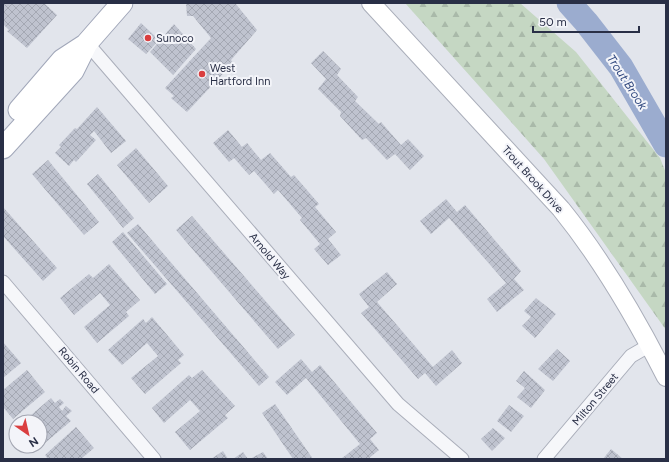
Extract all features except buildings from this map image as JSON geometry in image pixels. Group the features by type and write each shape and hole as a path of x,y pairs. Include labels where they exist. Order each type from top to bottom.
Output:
{"main road":[{"path":"3,148 73,71 87,44 122,3"},
{"name":"Trout Brook Drive","path":"371,3 574,225 616,286 650,345 666,377"},
{"path":"3,128 62,60 87,44"}],"street":[{"name":"Arnold Way","path":"87,44 398,404 462,459"},
{"name":"Robin Road","path":"3,282 154,459"},
{"name":"Milton Street","path":"544,459 631,356 650,345"}],"green space":[{"path":"405,3 520,3 576,52 660,158 666,173 666,330 544,159"}],"waterway":[{"name":"Trout Brook","path":"569,3 586,22 621,67 666,145"}],"place":[{"name":"Sunoco","path":"148,38"},
{"name":"West Hartford Inn","path":"202,74"}]}
